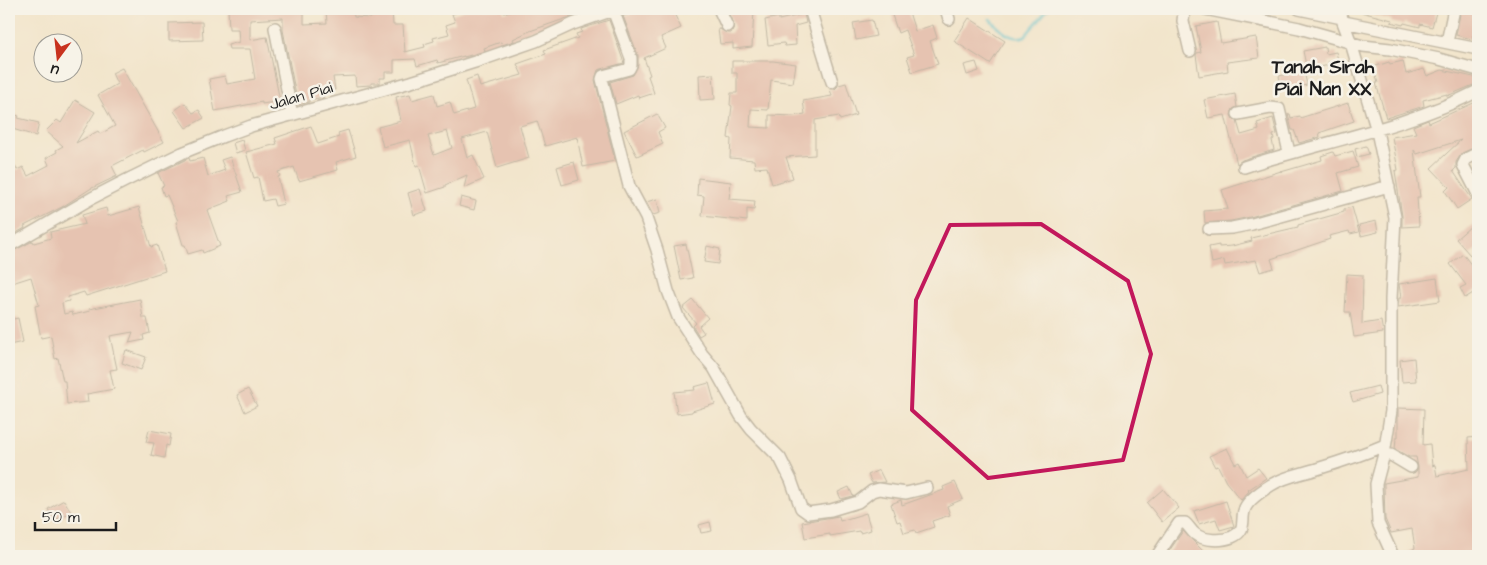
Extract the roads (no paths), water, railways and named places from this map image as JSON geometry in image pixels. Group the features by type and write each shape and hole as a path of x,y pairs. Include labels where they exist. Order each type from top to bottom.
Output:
{"street":[{"path":"719,9 727,26"},
{"path":"810,9 832,82"},
{"path":"1189,9 1184,12 1183,21 1190,50"},
{"path":"1205,9 1298,28 1351,43 1439,59 1478,70"},
{"path":"1299,9 1341,16 1478,49"},
{"path":"1447,42 1454,9"},
{"path":"614,10 632,65 629,69 604,76 602,79 629,186 646,218 668,291 678,317 702,354 714,368 741,416 751,430 780,458 791,480 801,508 808,513 831,510 858,502 872,491 879,489 906,493 927,488"},
{"name":"Jalan Piai","path":"9,246 92,198 182,153 251,126 478,61 536,41 573,24 614,10"},
{"path":"1341,16 1351,43 1376,131 1395,217 1391,299 1391,411 1385,449 1376,484 1378,523 1393,556"},
{"path":"275,28 292,115"},
{"path":"1244,167 1289,152 1376,131 1478,91"},
{"path":"1238,114 1270,108 1279,109 1289,152"},
{"path":"1478,153 1466,159 1463,165 1478,194"},
{"path":"1209,229 1232,228 1252,224 1389,186"},
{"path":"1385,449 1391,455 1411,466"},
{"path":"1156,556 1179,524 1185,523 1195,534 1204,539 1215,540 1232,537 1242,530 1244,509 1268,486 1284,477 1316,470 1385,449"}],"waterway":[{"path":"990,19 1006,34 1020,37 1025,36 1048,9"}],"district":[{"name":"Tanah Sirah Piai Nan XX","path":"1323,78"}]}
